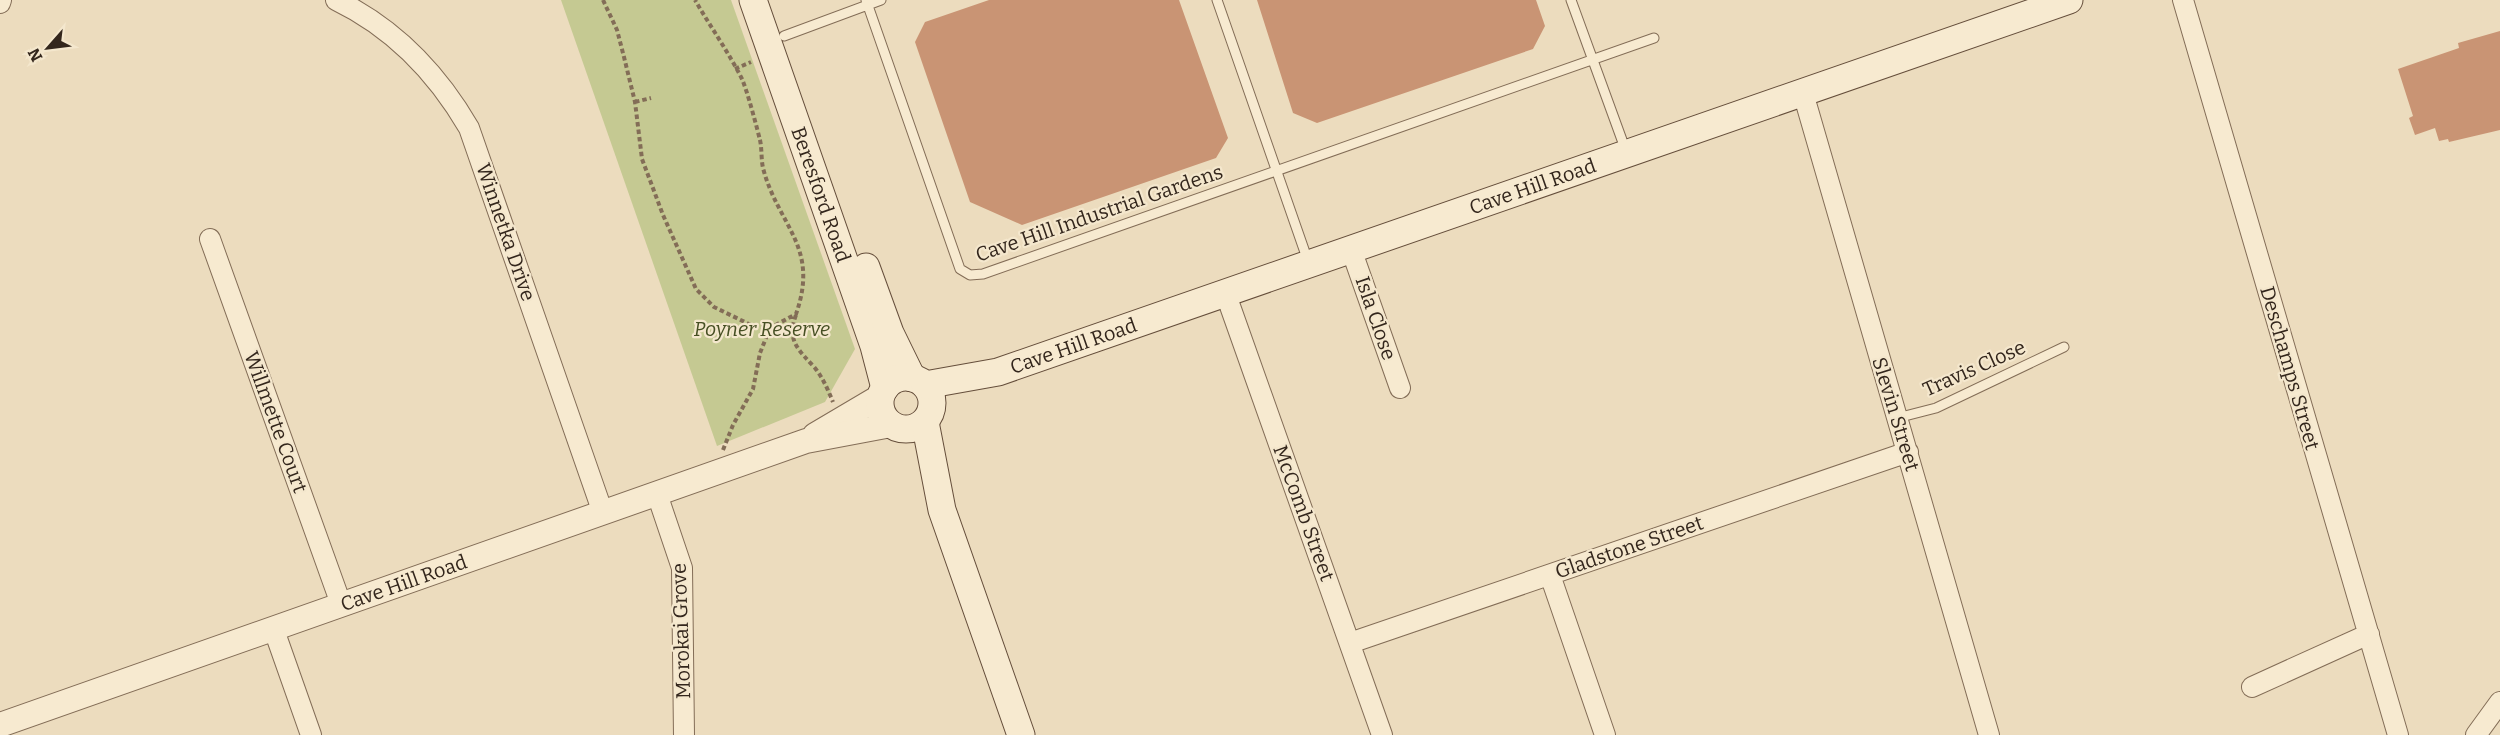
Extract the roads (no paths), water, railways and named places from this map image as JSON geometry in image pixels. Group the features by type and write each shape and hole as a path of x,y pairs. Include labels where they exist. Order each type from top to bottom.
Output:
{"main road":[{"name":"Beresford Road","path":"753,0 874,346 883,392"},
{"name":"Beresford Road","path":"772,0 890,333 919,382"},
{"name":"Cave Hill Road","path":"919,382 998,372 2069,0"},
{"name":"Cave Hill Road","path":"927,418 998,372"},
{"path":"942,510 927,418 932,399 919,382 897,379 883,392 882,412 895,426 942,510 1021,735"},
{"path":"895,426 913,429 927,418"}],"street":[{"name":"Winnetka Drive","path":"336,0 362,12 396,39 430,71 450,96 469,128 603,513"},
{"name":"Deschamps Street","path":"2183,0 2398,735"},
{"name":"Slevin Street","path":"1803,93 1989,735"},
{"name":"Willmette Court","path":"210,239 341,604"},
{"name":"Isla Close","path":"1351,249 1400,388"},
{"name":"McComb Street","path":"1226,292 1382,735"},
{"name":"Cave Hill Road","path":"806,441 883,392"},
{"name":"Cave Hill Road","path":"0,725 806,441 895,426"},
{"name":"Gladstone Street","path":"1350,643 1908,452"},
{"name":"Morokai Grove","path":"657,494 682,568 684,735"},
{"path":"1550,575 1605,735"},
{"path":"274,630 311,735"},
{"path":"2252,687 2368,633"},
{"path":"2476,735 2500,702"}],"lane":[{"path":"784,36 867,2 881,0"},
{"path":"1217,0 1309,263"},
{"path":"1571,0 1627,153"},
{"name":"Cave Hill Industrial Gardens","path":"867,2 960,269 970,275 983,274 1654,38"},
{"name":"Travis Close","path":"1897,418 1936,408 2064,347"}],"park label":[{"name":"Poyner Reserve","path":"762,329"}]}
